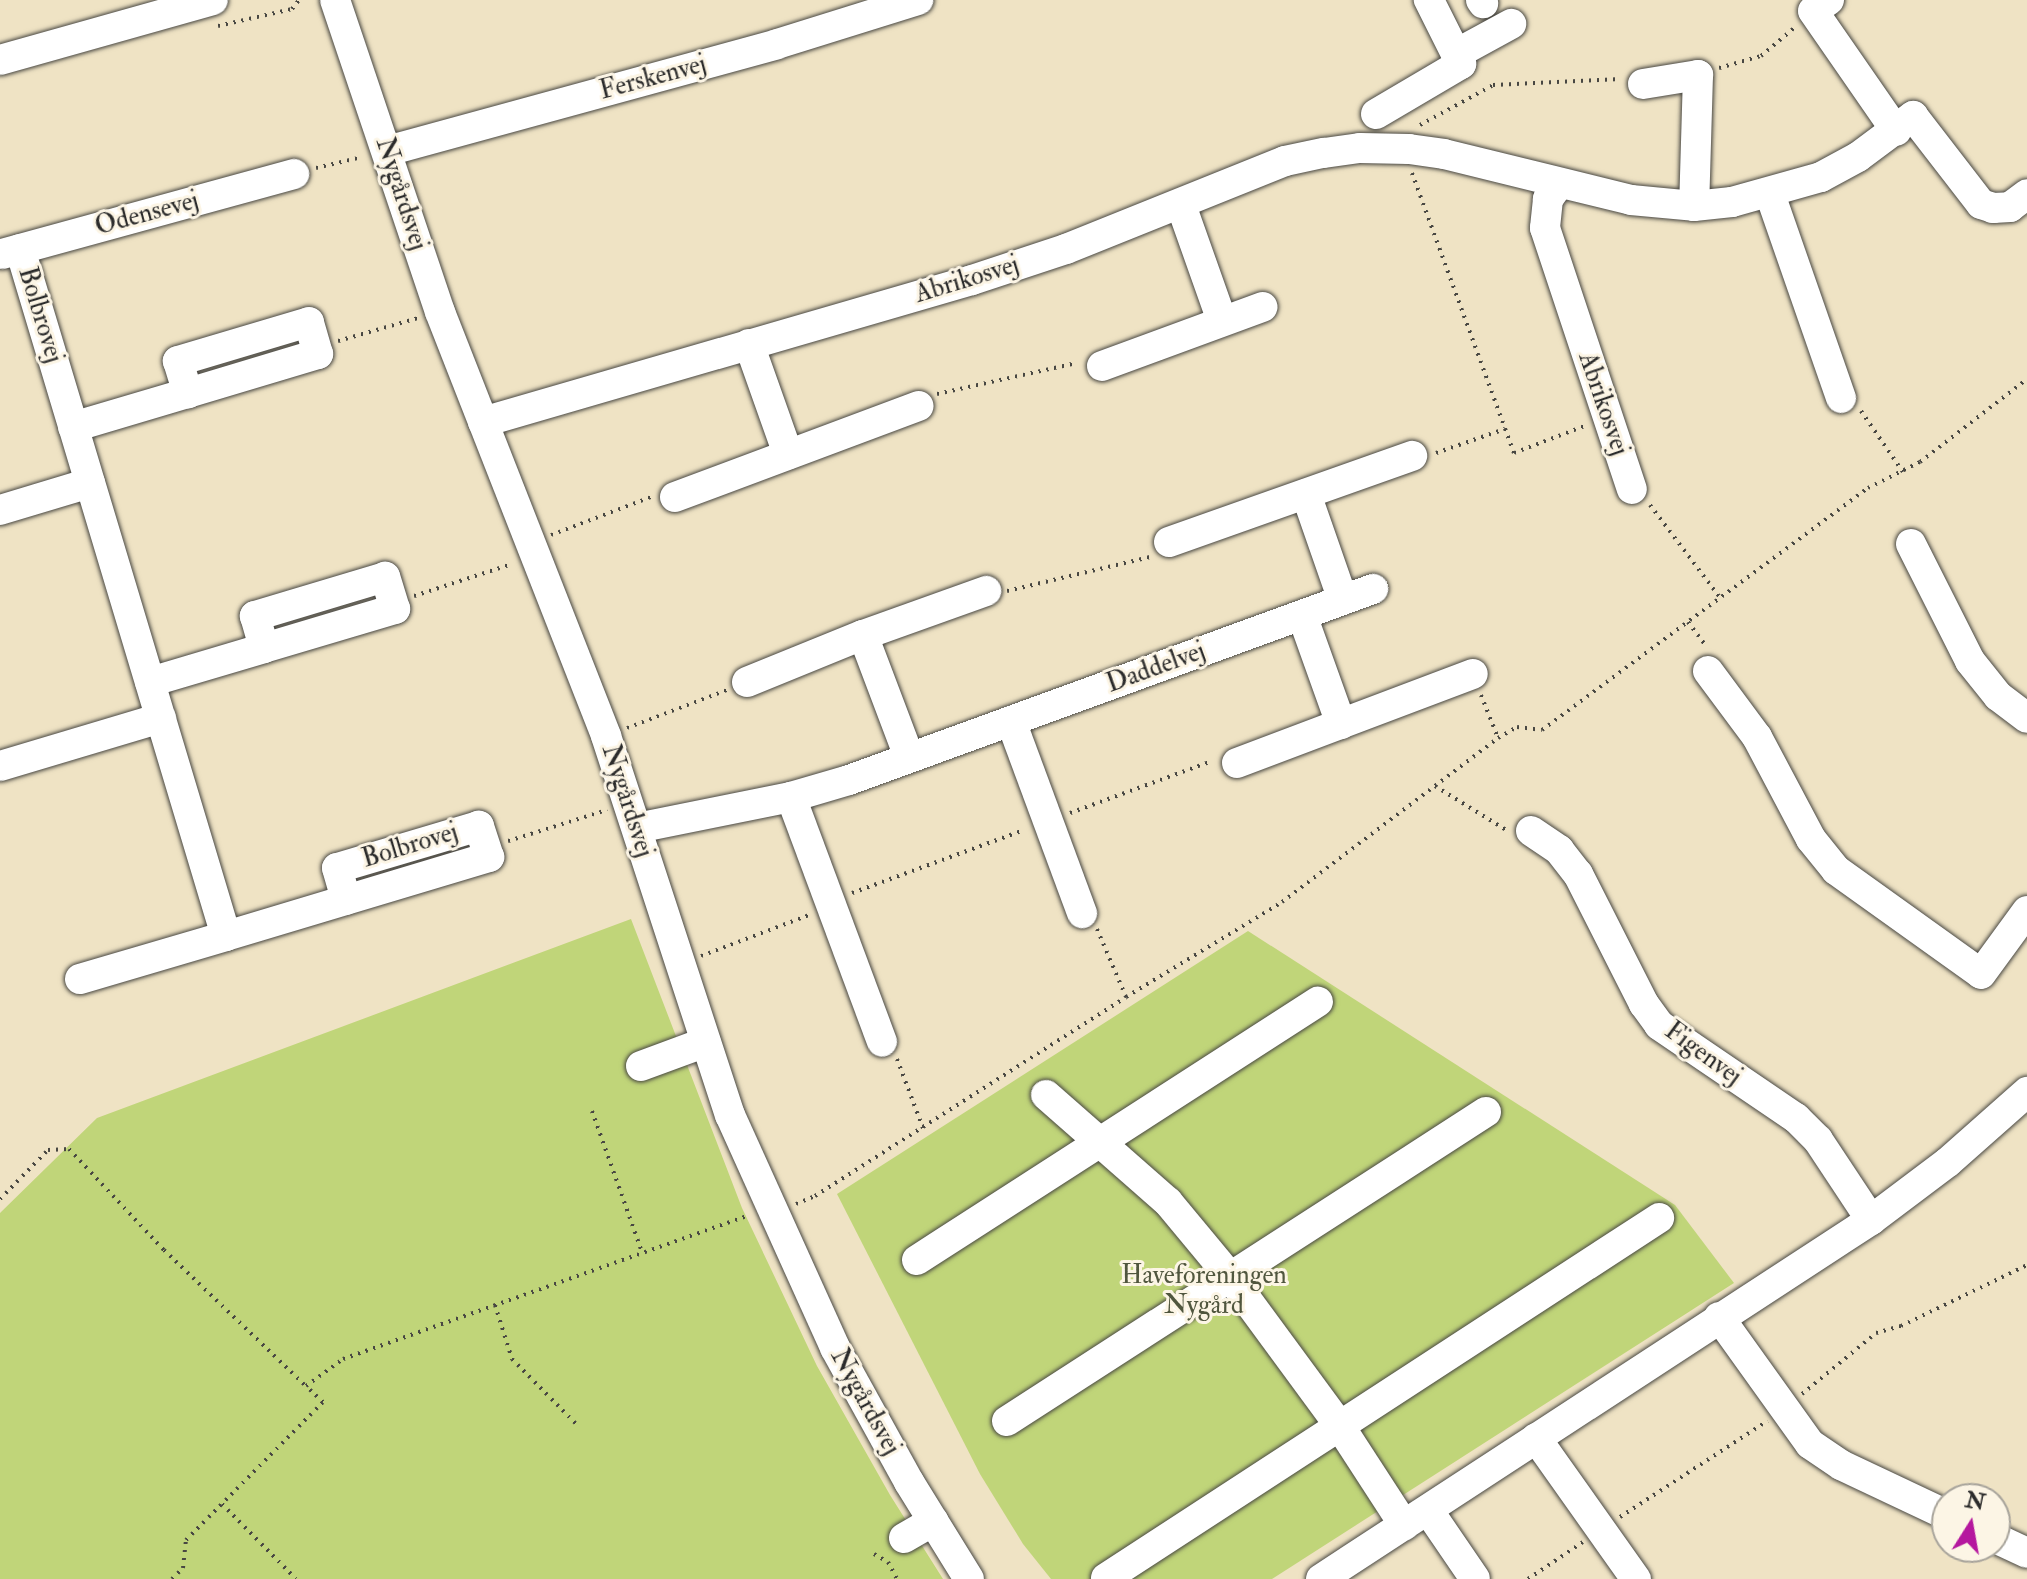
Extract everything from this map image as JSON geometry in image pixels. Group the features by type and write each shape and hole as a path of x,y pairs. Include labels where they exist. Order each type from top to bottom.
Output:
{"street":[{"path":"0,60 213,0"},
{"name":"Nygårdsvej","path":"335,0 440,312 606,736 730,1115 835,1348 969,1579"},
{"name":"Ferskenvej","path":"387,151 777,44 918,0"},
{"path":"1376,114 1461,64 1429,0"},
{"path":"1821,6 1896,131"},
{"path":"1456,54 1511,24"},
{"path":"1643,84 1698,75 1694,206"},
{"name":"Abrikosvej","path":"483,422 972,280 1066,249 1285,161 1360,148 1409,149 1444,154 1631,200 1694,206 1770,194 1821,177 1896,131 1913,116 1981,204 1993,208 2010,207 2027,194"},
{"name":"Odensevej","path":"10,251 294,174"},
{"name":"Abrikosvej","path":"1559,184 1548,199 1545,228 1632,489"},
{"path":"1770,194 1841,398"},
{"path":"1181,205 1222,321"},
{"name":"Bolbrovej","path":"10,251 73,427 226,936"},
{"path":"1102,366 1262,307"},
{"path":"749,344 788,454"},
{"path":"73,427 318,354 316,347"},
{"path":"675,497 919,406"},
{"path":"1169,542 1412,456"},
{"path":"0,510 90,483"},
{"path":"1306,494 1343,600"},
{"path":"1911,544 1970,661 1998,696 2027,718"},
{"name":"Daddelvej","path":"632,815 791,797 1011,721 1373,589"},
{"path":"747,682 863,635 986,591"},
{"path":"1302,615 1341,724"},
{"path":"863,635 909,757"},
{"path":"150,682 264,648"},
{"path":"1708,671 1757,737 1811,839 1836,870 1981,974 2027,911"},
{"path":"1237,763 1473,674"},
{"path":"0,766 161,718"},
{"path":"1011,721 1082,913"},
{"path":"791,797 882,1042"},
{"name":"Figenvej","path":"1531,831 1559,850 1578,874 1644,1004 1659,1025 1796,1118 1818,1140 1871,1220"},
{"name":"Bolbrovej","path":"80,979 489,857 486,848"},
{"path":"917,1260 1318,1002"},
{"path":"641,1066 706,1042"},
{"path":"1046,1095 1168,1202 1231,1278 1341,1428 1416,1518 1475,1579"},
{"path":"1321,1579 1871,1220 2022,1107"},
{"path":"1007,1421 1486,1112"},
{"path":"1106,1578 1314,1457 1341,1428 1659,1218"},
{"path":"1719,1317 1810,1444 1841,1465 1931,1507"},
{"path":"1536,1438 1636,1579"},
{"path":"904,1538 933,1521"}],"path":[{"path":"1698,75 1761,56 1821,6"},
{"path":"1608,417 1514,453 1410,168 1409,149 1415,128 1493,85 1634,78 1643,84"},
{"path":"294,174 387,151"},
{"path":"316,347 440,312"},
{"path":"919,406 919,397 1093,360 1102,366"},
{"path":"306,1386 343,1359 745,1216 772,1214 815,1196 1126,997 1282,902 1498,738 1517,727 1542,730 1868,488 1903,472 2027,379"},
{"path":"1841,398 1852,399 1903,472"},
{"path":"1412,456 1418,460 1505,429"},
{"path":"1632,489 1644,496 1721,599"},
{"path":"986,591 994,595 1168,552 1169,542"},
{"path":"1473,674 1498,738"},
{"path":"606,736 747,682"},
{"path":"680,963 832,907 855,891 1230,755 1237,763"},
{"path":"1435,786 1520,838 1531,831"},
{"path":"486,848 632,815"},
{"path":"1082,913 1091,915 1126,997"},
{"path":"882,1042 892,1046 923,1128"},
{"path":"592,1111 642,1252"},
{"path":"0,1199 48,1150 69,1149 164,1250 323,1402 186,1540 183,1568 172,1579"},
{"path":"495,1305 512,1359 578,1426"},
{"path":"222,1504 296,1579"},
{"path":"874,1554 888,1562 897,1579"}],"green space":[{"path":"631,919 742,1208 817,1366 890,1495 943,1579 0,1579 0,1213 97,1118"},
{"name":"Haveforeningen Nygård","path":"1248,931 1675,1205 1734,1283 1272,1579 1051,1579 1023,1544 980,1474 837,1194"}]}
